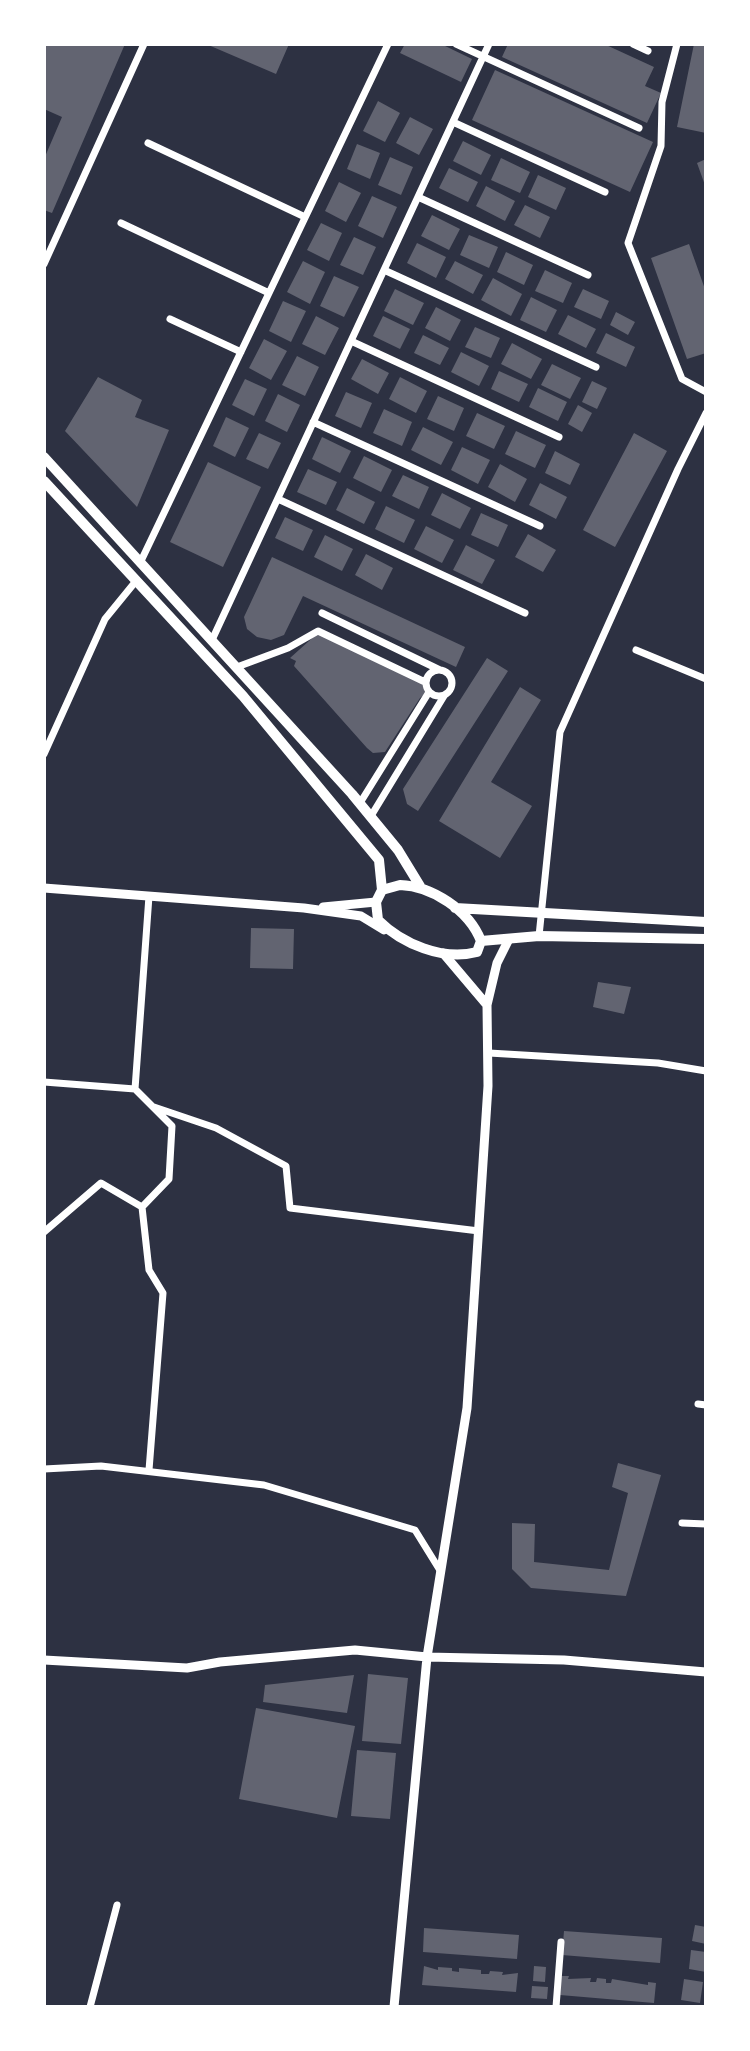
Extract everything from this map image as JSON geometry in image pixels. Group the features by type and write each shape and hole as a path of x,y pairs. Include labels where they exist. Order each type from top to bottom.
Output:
{"main road":[{"path":"44,457 360,803 398,849 420,886 455,908 476,928 481,941 477,952 464,955 443,953 392,934 378,920 376,902 382,890 379,860 243,696 44,481"},
{"path":"382,890 400,885 420,886"},
{"path":"455,908 706,922"},
{"path":"481,941 539,936 706,939"}],"street":[{"path":"44,264 144,44"},
{"path":"141,561 388,44"},
{"path":"456,44 639,128"},
{"path":"212,640 489,44"},
{"path":"633,44 648,51"},
{"path":"677,44 662,102 661,146 628,243 682,379 706,392"},
{"path":"453,122 605,192"},
{"path":"148,143 305,218"},
{"path":"418,197 587,275"},
{"path":"121,223 269,293"},
{"path":"384,270 596,367"},
{"path":"170,319 241,352"},
{"path":"351,341 559,437"},
{"path":"539,936 560,733 678,469 706,413"},
{"path":"313,422 540,526"},
{"path":"278,499 525,613"},
{"path":"44,754 104,619 136,581"},
{"path":"322,614 440,670 452,679 452,688 444,696 371,816"},
{"path":"237,667 288,648 318,631 425,682 429,692"},
{"path":"636,650 706,679"},
{"path":"425,682 430,672 440,670"},
{"path":"429,692 444,696"},
{"path":"360,803 429,692"},
{"path":"44,888 304,908 361,916 392,934"},
{"path":"135,1089 149,896"},
{"path":"304,908 376,902"},
{"path":"394,2007 427,1657 467,1408 489,1053 487,1005 497,962 509,939"},
{"path":"443,953 487,1005"},
{"path":"489,1053 658,1063 706,1071"},
{"path":"44,1082 135,1089 173,1126 169,1179 142,1207"},
{"path":"154,1107 216,1128 286,1166 290,1208 479,1231"},
{"path":"44,1232 102,1183 142,1207"},
{"path":"142,1207 149,1270 163,1293 149,1470"},
{"path":"44,1469 101,1466 264,1485 415,1530 441,1572"},
{"path":"682,1522 706,1524"},
{"path":"44,1660 187,1668 220,1661 355,1650 427,1657 564,1660 706,1671"},
{"path":"90,2007 117,1905"},
{"path":"556,2007 561,1942"}],"building":[{"path":"44,44 125,44 52,213 44,210 44,159 62,117 44,109"},
{"path":"206,44 289,44 276,74"},
{"path":"405,44 441,44 472,59 461,82 400,53"},
{"path":"508,44 604,44 654,67 645,86 661,93 647,123 502,57"},
{"path":"694,44 706,44 706,133 677,127"},
{"path":"495,70 653,142 630,192 472,120"},
{"path":"378,101 400,113 385,142 363,131"},
{"path":"410,117 433,129 419,155 396,143"},
{"path":"463,141 491,155 481,175 453,161"},
{"path":"357,144 380,153 370,179 347,169"},
{"path":"390,157 413,167 401,195 378,185"},
{"path":"501,158 530,172 520,193 491,180"},
{"path":"706,159 706,188 697,163"},
{"path":"449,168 478,182 468,202 439,188"},
{"path":"538,175 566,188 556,210 528,197"},
{"path":"339,182 361,193 346,222 325,211"},
{"path":"486,186 515,201 505,221 476,206"},
{"path":"372,196 397,207 383,238 358,226"},
{"path":"525,205 550,217 540,238 514,225"},
{"path":"432,215 460,229 449,250 421,236"},
{"path":"321,223 342,233 329,261 307,250"},
{"path":"469,235 498,247 489,268 460,255"},
{"path":"354,237 376,247 363,275 340,265"},
{"path":"417,243 446,257 436,278 407,263"},
{"path":"689,244 706,292 706,353 687,359 651,258"},
{"path":"506,252 533,265 524,285 497,272"},
{"path":"303,261 325,272 310,304 287,292"},
{"path":"455,261 483,275 473,294 445,279"},
{"path":"545,270 572,283 563,303 535,291"},
{"path":"334,276 359,287 344,317 320,306"},
{"path":"493,278 522,294 511,316 481,300"},
{"path":"395,289 424,303 413,325 384,311"},
{"path":"583,289 609,301 601,319 574,307"},
{"path":"531,297 557,310 546,332 520,320"},
{"path":"283,301 306,311 291,342 269,331"},
{"path":"436,307 461,320 450,341 425,328"},
{"path":"616,312 635,322 628,335 610,325"},
{"path":"568,315 596,329 586,348 558,334"},
{"path":"316,316 339,328 325,355 302,344"},
{"path":"383,316 410,329 400,349 373,336"},
{"path":"475,327 500,338 491,358 465,347"},
{"path":"606,333 635,347 626,367 596,353"},
{"path":"423,335 449,348 440,365 414,353"},
{"path":"264,339 287,351 271,380 249,368"},
{"path":"512,343 542,359 531,379 501,364"},
{"path":"461,352 489,366 479,386 451,372"},
{"path":"297,356 319,367 305,396 282,385"},
{"path":"362,359 389,373 378,394 351,379"},
{"path":"552,364 581,378 570,399 541,385"},
{"path":"499,371 528,384 519,402 491,389"},
{"path":"98,377 142,400 135,417 169,430 137,507 65,431"},
{"path":"400,377 427,391 416,413 389,399"},
{"path":"245,379 267,389 254,416 232,405"},
{"path":"592,381 607,388 597,409 582,402"},
{"path":"538,388 567,402 558,421 529,407"},
{"path":"346,392 372,403 361,428 335,416"},
{"path":"278,394 300,405 287,432 265,421"},
{"path":"438,396 464,408 454,431 427,419"},
{"path":"578,405 592,413 582,432 568,424"},
{"path":"384,409 412,422 402,446 373,433"},
{"path":"477,413 505,426 494,449 466,436"},
{"path":"226,417 249,428 235,457 213,446"},
{"path":"423,427 453,442 441,465 411,450"},
{"path":"516,431 546,445 535,468 505,454"},
{"path":"259,433 281,443 268,469 246,459"},
{"path":"634,433 667,451 615,547 583,530"},
{"path":"322,437 351,451 340,473 312,459"},
{"path":"462,447 490,460 478,484 451,470"},
{"path":"555,451 580,464 570,485 545,473"},
{"path":"364,456 392,470 381,492 353,478"},
{"path":"208,462 261,487 223,567 170,542"},
{"path":"500,464 527,479 515,502 488,487"},
{"path":"308,469 337,482 326,505 297,492"},
{"path":"403,475 429,487 419,509 392,496"},
{"path":"540,483 567,497 556,519 529,505"},
{"path":"347,488 375,502 364,524 336,510"},
{"path":"442,493 471,508 460,529 431,515"},
{"path":"386,506 415,520 404,543 375,529"},
{"path":"481,513 508,525 498,547 471,535"},
{"path":"285,517 313,530 303,551 275,538"},
{"path":"426,526 454,540 442,563 414,549"},
{"path":"528,534 556,550 543,572 515,557"},
{"path":"325,535 353,549 342,571 314,557"},
{"path":"466,545 495,560 482,584 453,570"},
{"path":"366,554 393,568 382,590 355,575"},
{"path":"272,557 465,647 456,667 303,596 284,635 271,640 257,637 247,629 244,617"},
{"path":"319,632 425,682 428,692 420,698 385,752 373,753 367,748 294,666 296,661 290,658"},
{"path":"487,658 508,671 418,811 407,804 403,789"},
{"path":"520,687 541,700 491,782 532,806 500,858 439,821"},
{"path":"251,928 294,929 293,969 250,968"},
{"path":"598,982 631,987 624,1014 593,1007"},
{"path":"618,1463 661,1475 626,1596 531,1588 512,1569 512,1523 535,1524 534,1562 609,1570 628,1493 612,1487"},
{"path":"368,1674 408,1678 401,1744 362,1741"},
{"path":"354,1675 347,1713 263,1702 265,1685"},
{"path":"256,1708 355,1726 337,1818 239,1799"},
{"path":"357,1750 396,1753 390,1819 351,1816"},
{"path":"695,1925 706,1927 706,1944 692,1941"},
{"path":"424,1928 519,1935 517,1959 423,1952"},
{"path":"564,1931 662,1938 660,1963 562,1955"},
{"path":"691,1950 706,1952 706,1972 689,1969"},
{"path":"424,1966 438,1970 438,1967 452,1968 452,1971 459,1972 459,1968 481,1970 481,1974 489,1974 490,1971 503,1972 502,1975 518,1973 516,1992 422,1985"},
{"path":"534,1966 546,1967 545,1982 533,1981"},
{"path":"561,1976 569,1976 568,1979 591,1978 590,1982 596,1982 597,1978 606,1979 606,1983 611,1983 612,1979 648,1985 648,1982 656,1983 654,2003 560,1995"},
{"path":"684,1979 703,1982 700,2003 681,2000"},
{"path":"532,1986 548,1987 547,1999 531,1998"}]}
